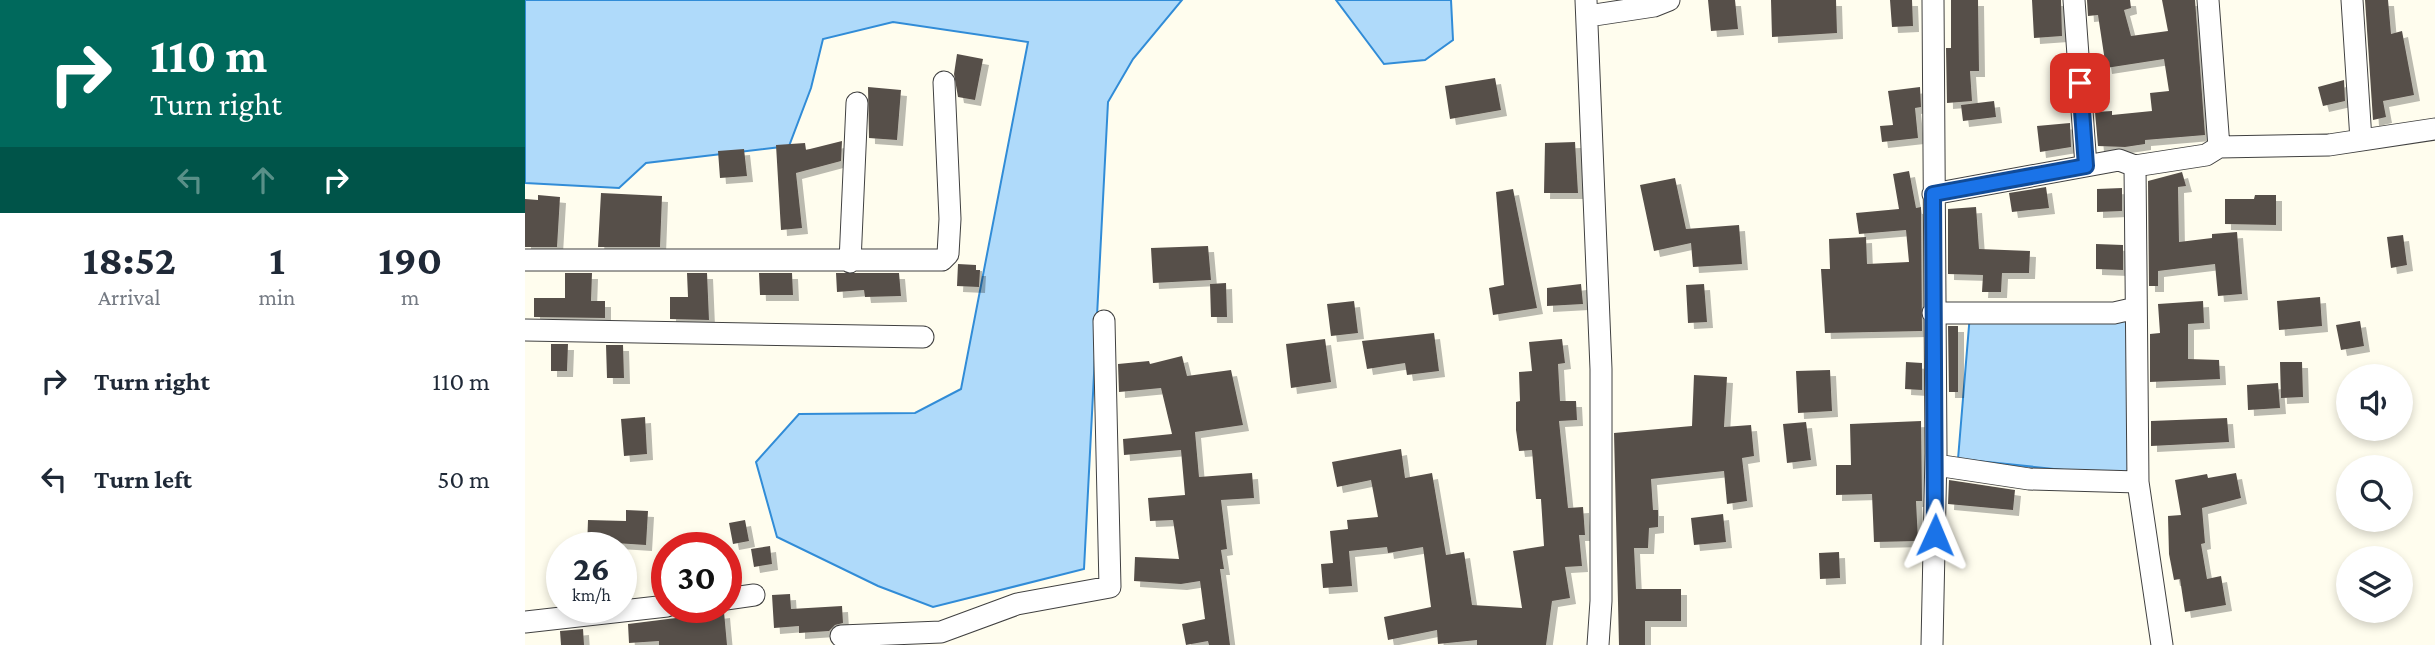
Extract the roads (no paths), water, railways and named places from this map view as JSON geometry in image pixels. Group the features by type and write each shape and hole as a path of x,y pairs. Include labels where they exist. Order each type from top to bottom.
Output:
{"street":[{"path":"1598,645 1601,369 1587,8 1654,6 1669,0"},
{"path":"1932,645 1936,465 1933,0"},
{"path":"2074,0 2086,166"},
{"path":"2208,0 2219,147"},
{"path":"2352,0 2361,140"},
{"path":"525,260 942,260 947,254 950,219 944,82"},
{"path":"850,262 857,103"},
{"path":"1933,194 2119,160 2135,166 2206,155 2219,147 2329,145 2435,129"},
{"path":"2135,166 2138,482 2162,645"},
{"path":"1933,313 2114,313 2136,308"},
{"path":"841,636 942,639 1017,604 1110,587 1104,321"},
{"path":"525,330 923,337"},
{"path":"1936,465 2029,479 2138,482"},
{"path":"742,596 754,595"},
{"path":"525,622 651,608"}],"water":[{"path":"525,0 1182,0 1133,59 1108,102 1084,569 933,607 878,586 777,537 756,462 799,414 915,413 961,389 1028,42 893,22 823,39 811,88 789,146 646,163 619,188 525,183"},
{"path":"1336,0 1451,0 1453,40 1425,60 1384,64"},
{"path":"2136,312 2136,471 2122,476 1958,459 1970,314"}]}
